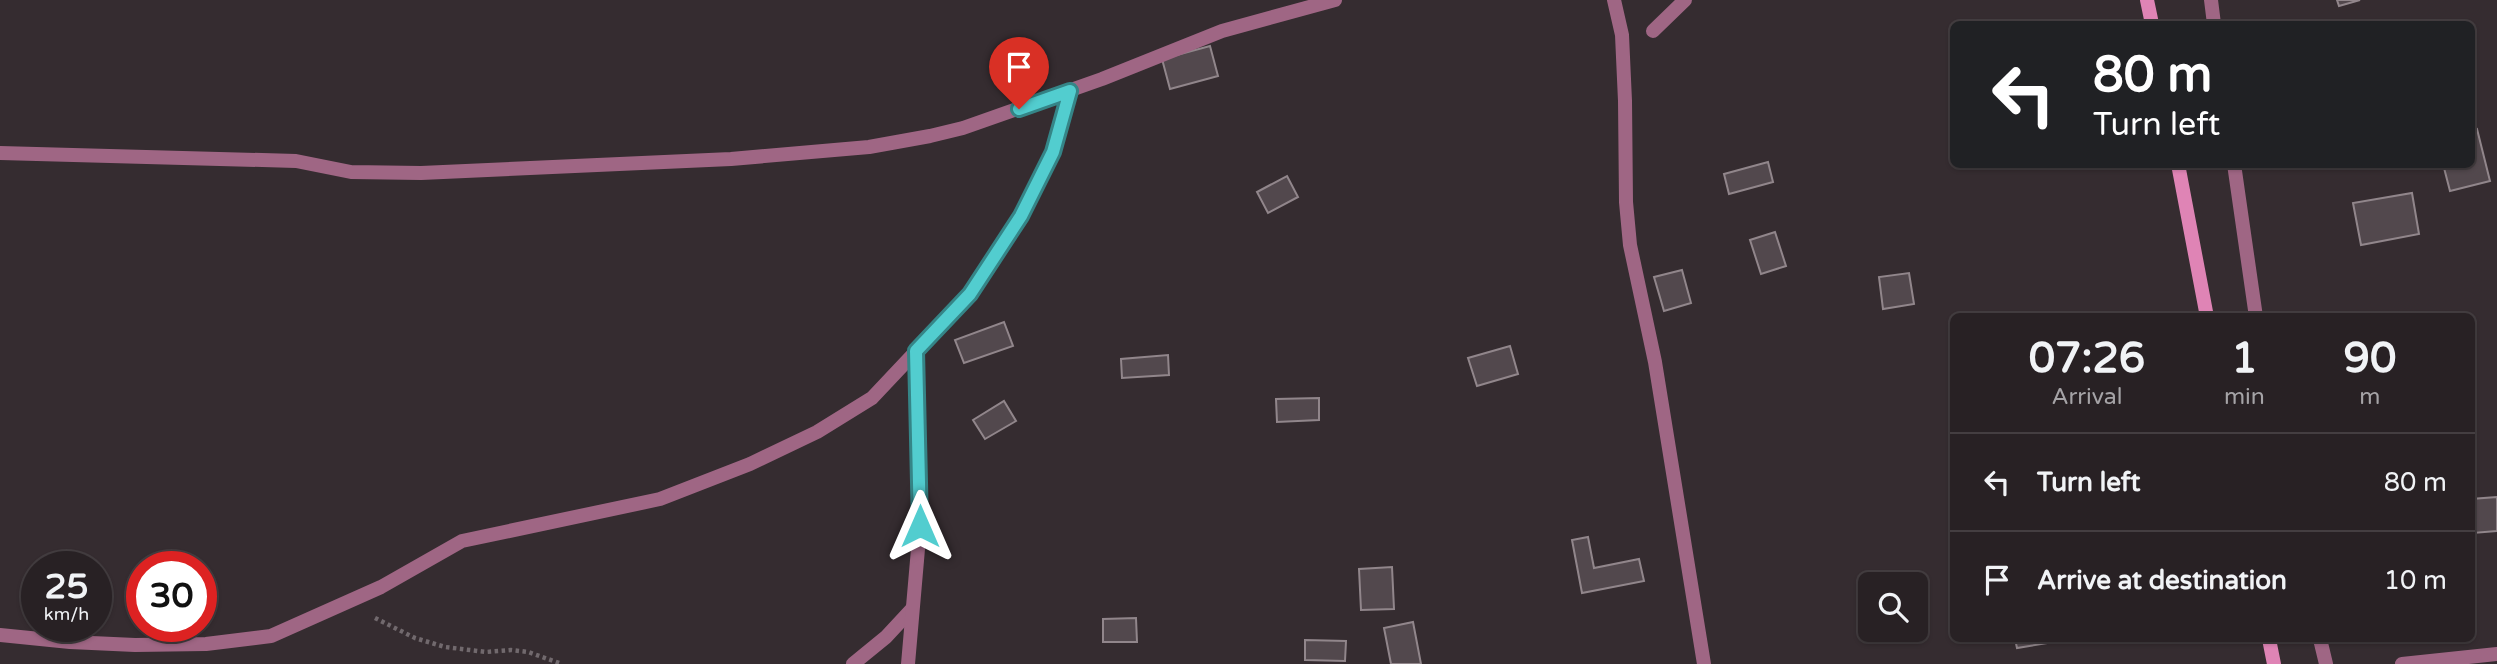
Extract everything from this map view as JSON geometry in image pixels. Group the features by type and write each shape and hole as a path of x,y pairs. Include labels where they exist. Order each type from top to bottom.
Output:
{"main road":[{"path":"2147,0 2150,21"},
{"path":"2179,168 2206,313"},
{"path":"2270,642 2274,664"}],"street":[{"path":"0,153 296,161 351,172 398,173 731,159 869,147 930,136 973,124 1070,91 1231,28 1335,0"},
{"path":"1614,0 1622,34 1626,202 1630,245 1655,362 1704,664"},
{"path":"1653,31 1685,0"},
{"path":"2211,0 2214,21"},
{"path":"0,635 135,645 206,644 271,636 381,587 462,541 660,499 750,464 817,432 872,398 970,294 1021,216 1053,152 1070,91"},
{"path":"2235,168 2255,313"},
{"path":"908,664 920,526 916,351"},
{"path":"853,664 886,637 912,609"},
{"path":"2321,642 2326,664"},
{"path":"2402,664 2497,654"}],"path":[{"path":"347,603 415,638 445,647 485,652 528,652 562,664"}],"building":[{"path":"2337,0 2360,0 2339,6"},
{"path":"1210,46 1218,76 1170,89 1162,59"},
{"path":"2477,129 2490,181 2450,191 2444,168 2475,168"},
{"path":"1768,162 1773,182 1729,194 1724,174"},
{"path":"1287,176 1298,197 1268,213 1257,192"},
{"path":"2412,193 2419,234 2361,245 2353,203"},
{"path":"1775,232 1786,266 1761,274 1750,240"},
{"path":"1682,270 1691,303 1664,311 1654,277"},
{"path":"1909,273 1914,304 1883,309 1879,277"},
{"path":"1004,322 1013,346 964,363 955,340"},
{"path":"1510,346 1518,374 1477,386 1468,358"},
{"path":"1168,355 1169,375 1122,378 1121,359"},
{"path":"1319,398 1319,420 1277,422 1276,399"},
{"path":"1004,401 1016,421 985,439 973,420"},
{"path":"2497,497 2497,531 2475,533 2475,499"},
{"path":"1588,537 1594,568 1639,559 1644,581 1582,593 1572,540"},
{"path":"1392,567 1394,609 1361,610 1359,569"},
{"path":"1136,618 1137,642 1103,642 1103,619"},
{"path":"1413,622 1421,664 1391,664 1384,628"},
{"path":"1305,640 1346,641 1345,661 1305,660"},
{"path":"2016,642 2048,642 2048,643 2017,648"}],"route":[{"path":"920,526 916,351 970,294 1021,216 1053,152 1070,91 1019,109"}]}
